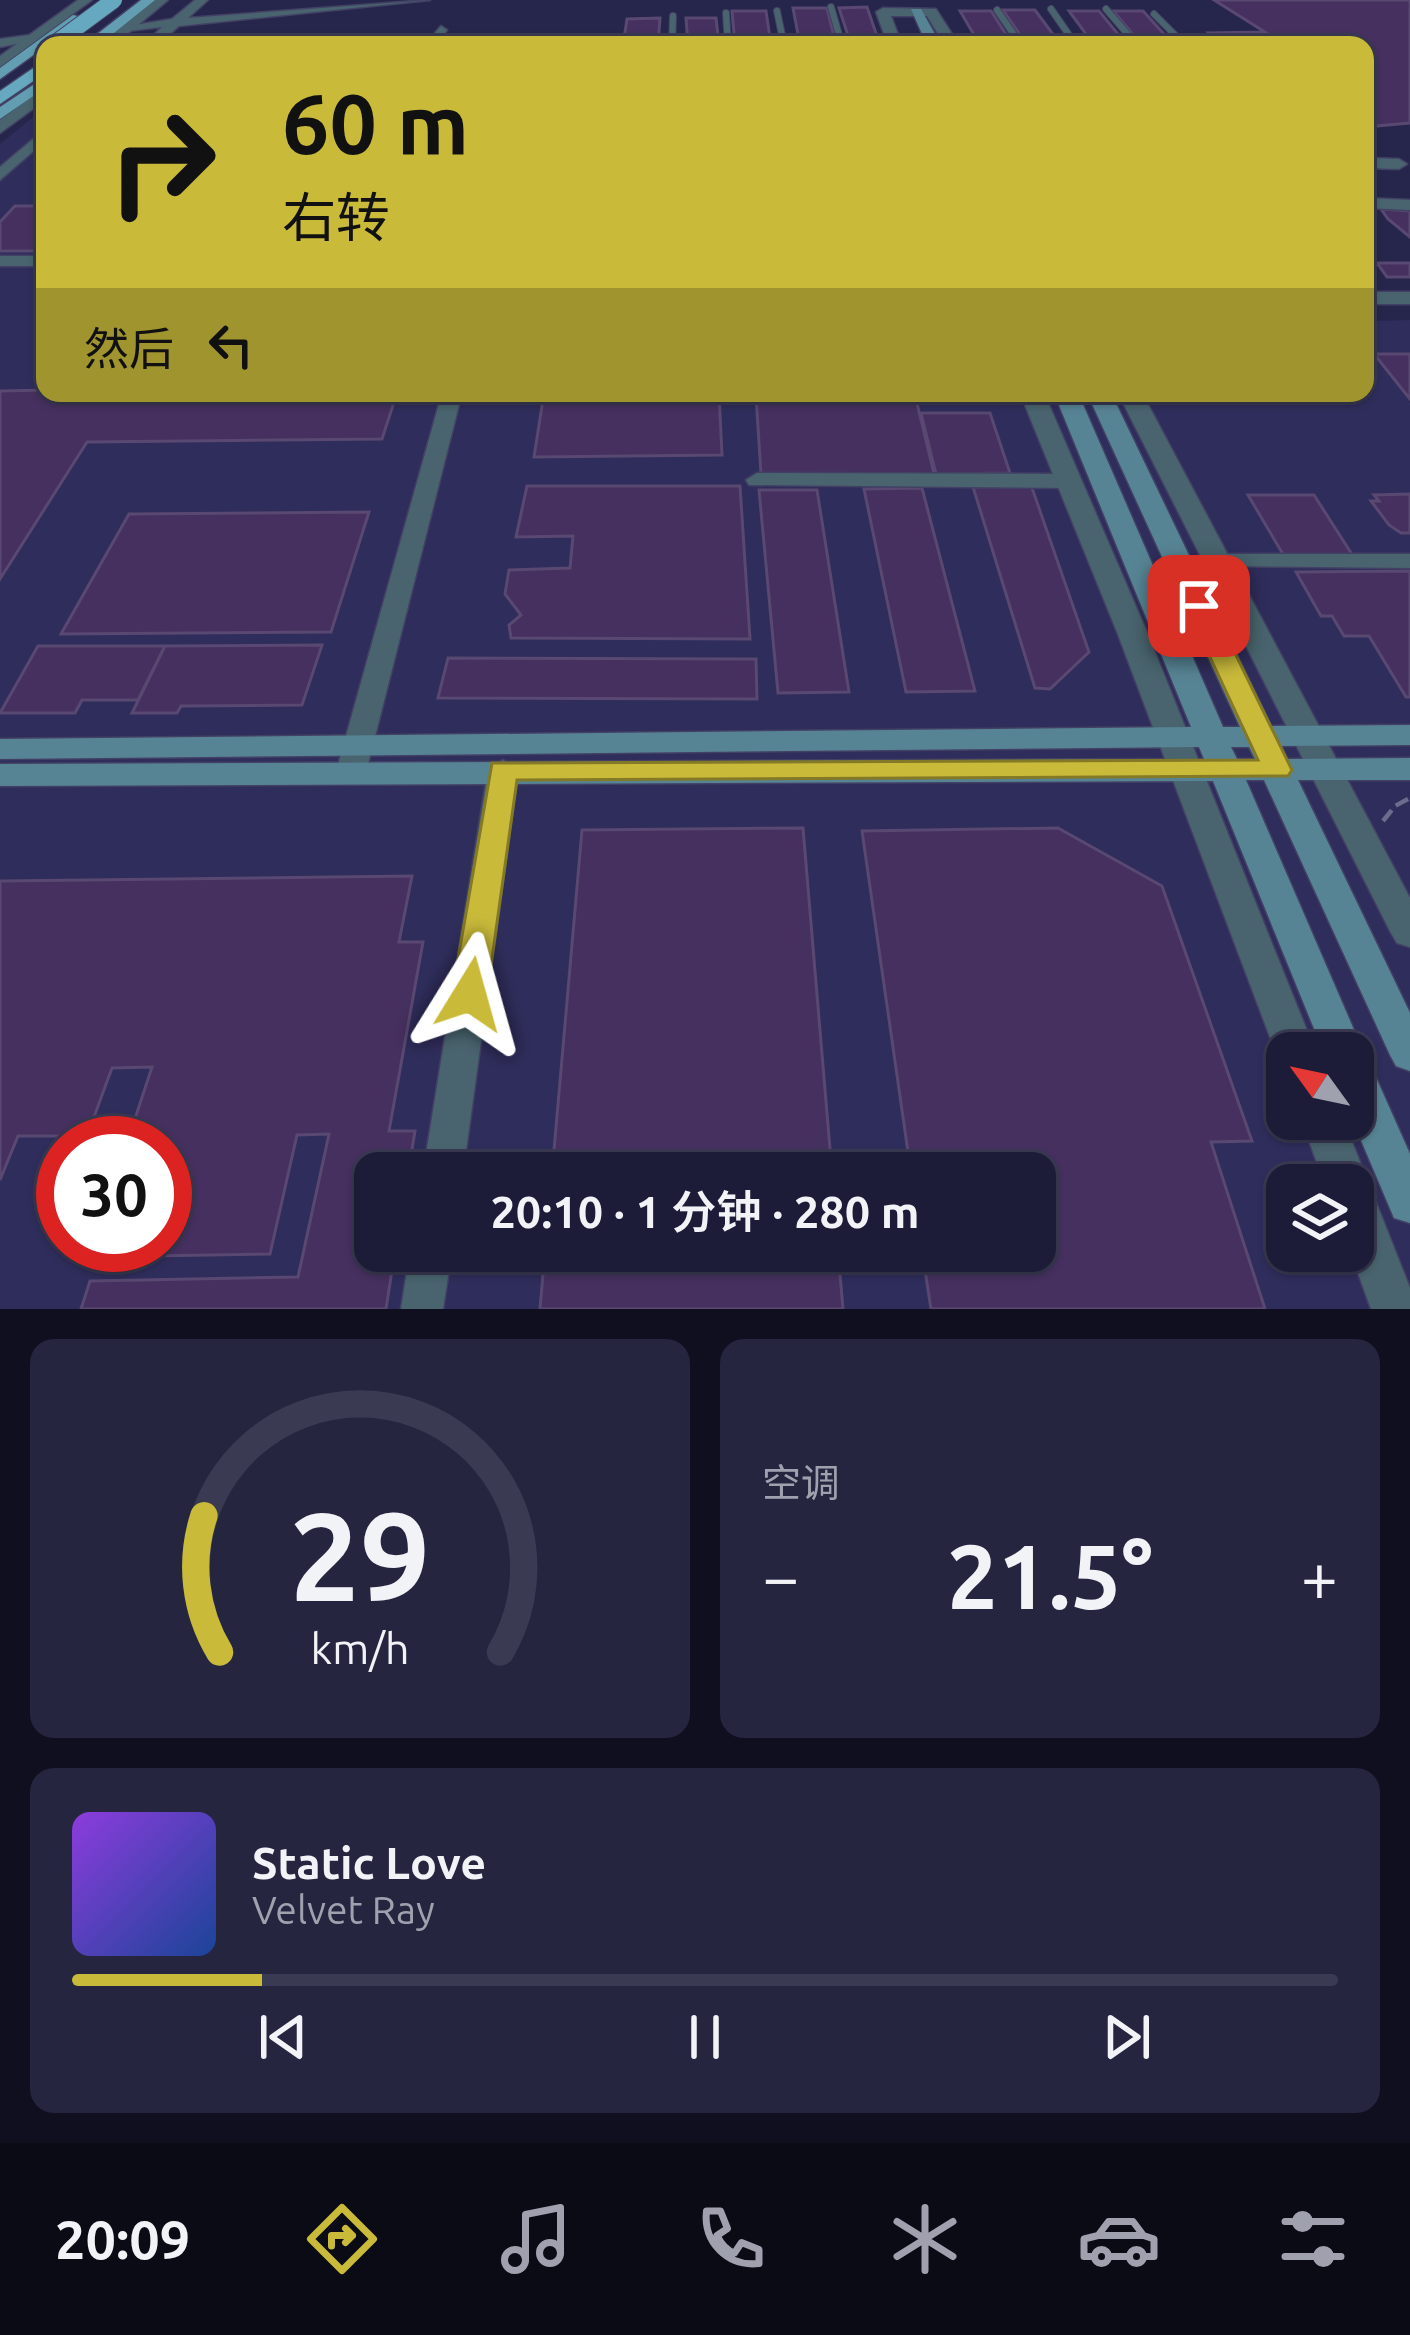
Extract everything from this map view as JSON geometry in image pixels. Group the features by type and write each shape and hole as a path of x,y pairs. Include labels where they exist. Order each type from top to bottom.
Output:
{"highway":[{"path":"65,36 114,0"},
{"path":"84,36 132,0"},
{"path":"0,85 36,47"},
{"path":"0,99 36,72"}],"main road":[{"path":"53,36 102,0"},
{"path":"102,36 149,0"},
{"path":"913,12 914,36"},
{"path":"913,12 928,36"},
{"path":"0,75 36,49"},
{"path":"0,114 36,88"},
{"path":"1070,402 1336,1032"},
{"path":"1103,402 1410,1054"},
{"path":"0,775 354,759 1172,734 1410,735"},
{"path":"0,749 354,759 503,770 1410,769"},
{"path":"1374,1121 1410,1204"}],"street":[{"path":"48,36 86,0"},
{"path":"116,36 163,0"},
{"path":"160,36 202,0"},
{"path":"128,27 424,0"},
{"path":"892,36 883,13 913,12 941,36"},
{"path":"437,36 441,30"},
{"path":"0,43 36,44"},
{"path":"0,63 36,45"},
{"path":"0,128 36,99"},
{"path":"25,108 36,107"},
{"path":"0,176 36,142"},
{"path":"1374,164 1399,164"},
{"path":"1374,203 1410,205"},
{"path":"0,261 36,261"},
{"path":"1374,298 1410,298"},
{"path":"1374,309 1410,308"},
{"path":"354,759 450,402"},
{"path":"1036,402 1288,1032"},
{"path":"1135,402 1410,933"},
{"path":"757,480 1070,481"},
{"path":"1220,561 1410,561"},
{"path":"446,1152 503,770"},
{"path":"1374,1255 1395,1309"},
{"path":"422,1309 428,1272"}],"lane":[{"path":"831,7 839,36"},
{"path":"1051,9 1070,36"},
{"path":"1106,9 1129,36"},
{"path":"777,10 782,36"},
{"path":"997,10 1015,36"},
{"path":"726,13 727,36"},
{"path":"1154,14 1176,36"},
{"path":"672,36 673,16"}],"shaded area":[{"path":"36,114 36,402 1374,402 1374,321 1410,320 1410,1309 0,1309 0,144"}],"building":[{"path":"1214,0 1410,0 1410,123 1374,126 1374,36 1209,33 1265,32"},
{"path":"867,7 877,36 848,36 839,8"},
{"path":"793,8 827,8 834,36 798,36"},
{"path":"1003,10 1035,10 1054,36 1021,36"},
{"path":"732,11 766,11 770,36 734,36"},
{"path":"960,11 991,11 1007,36 975,36"},
{"path":"1069,11 1099,11 1120,36 1087,36"},
{"path":"1113,11 1143,11 1166,36 1134,36"},
{"path":"660,18 659,36 624,36 627,19"},
{"path":"686,18 716,18 718,36 687,36"},
{"path":"15,206 36,206 36,251 0,251 0,222"},
{"path":"1381,209 1410,211 1410,237 1388,219"},
{"path":"1377,263 1410,263 1410,277 1387,277"},
{"path":"1374,354 1410,354 1410,399"},
{"path":"36,390 36,402 394,402 382,439 87,442 0,579 0,391"},
{"path":"543,402 719,402 722,455 534,457"},
{"path":"756,402 917,402 934,474 761,474"},
{"path":"921,413 990,413 1010,473 936,474"},
{"path":"1031,485 1089,652 1050,689 1035,688 973,487"},
{"path":"527,486 740,486 750,639 511,638 509,625 521,615 505,594 509,570 570,568 573,536 516,537"},
{"path":"922,488 975,691 906,692 864,489"},
{"path":"759,490 817,490 849,692 778,693"},
{"path":"1410,494 1410,533 1401,533 1371,501 1379,501 1374,495"},
{"path":"1248,495 1314,495 1353,556 1284,556"},
{"path":"369,512 331,632 61,634 129,514"},
{"path":"1410,571 1410,697 1406,697 1369,636 1344,636 1332,616 1321,616 1296,572"},
{"path":"322,645 302,705 181,706 177,713 132,713 165,646"},
{"path":"38,646 165,646 138,700 82,700 75,713 0,713"},
{"path":"448,658 756,659 757,699 438,698"},
{"path":"803,828 830,1152 554,1152 582,830"},
{"path":"1058,828 1162,886 1252,1141 1211,1142 1265,1309 931,1309 925,1272 1056,1272 1056,1152 908,1152 862,831"},
{"path":"412,876 399,942 423,942 389,1131 415,1131 412,1152 354,1152 354,1272 392,1272 386,1309 81,1309 90,1281 298,1277 329,1134 297,1135 270,1254 192,1255 192,1116 136,1116 152,1067 112,1068 94,1116 36,1116 36,1136 18,1136 0,1180 0,881"},
{"path":"543,1272 840,1272 843,1309 540,1309"}],"route":[{"path":"470,994 503,770 1277,770 1199,606"}]}
